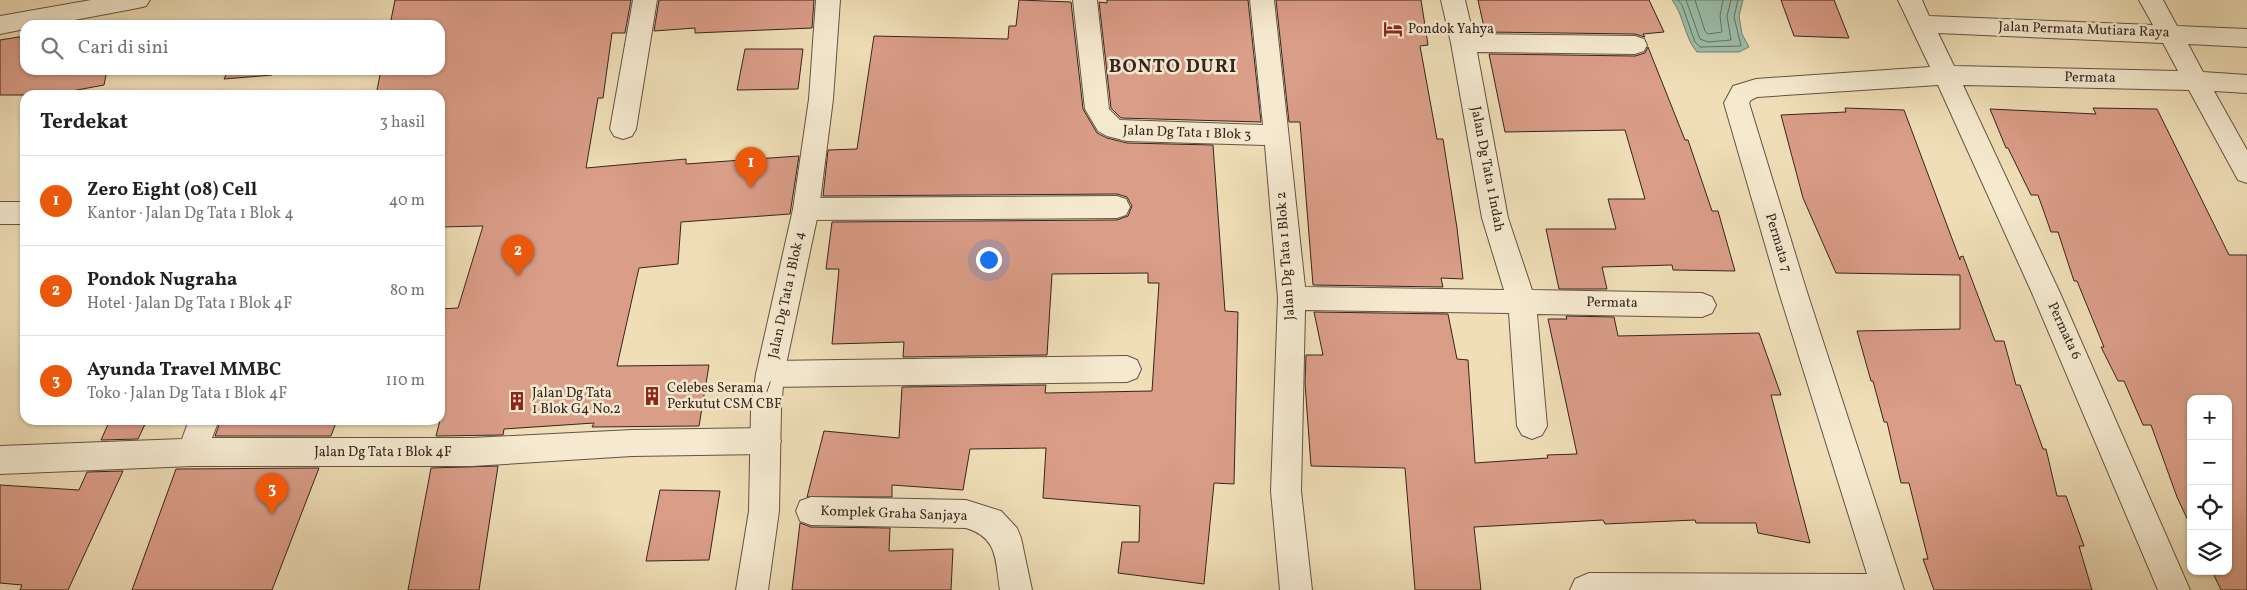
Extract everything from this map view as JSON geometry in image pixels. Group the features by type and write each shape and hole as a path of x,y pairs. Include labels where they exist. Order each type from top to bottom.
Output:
{"street":[{"path":"28,20 138,0"},
{"path":"623,129 645,0"},
{"name":"Jalan Dg Tata 1 Blok 4","path":"752,590 764,511 770,374 806,209 821,99 828,0"},
{"name":"Jalan Dg Tata 1 Blok 3","path":"1085,0 1097,109 1102,121 1113,130 1278,135"},
{"name":"Jalan Dg Tata 1 Blok 2","path":"1262,0 1278,135 1292,298 1286,491 1294,581"},
{"name":"Jalan Dg Tata 1 Indah","path":"1453,0 1463,42 1495,218 1522,302 1532,426"},
{"path":"1910,0 1947,75"},
{"path":"2151,0 2247,173"},
{"path":"0,25 20,21"},
{"name":"Jalan Permata Mutiara Raya","path":"1922,24 2247,38"},
{"path":"1463,42 1635,45"},
{"name":"Permata","path":"1947,75 2196,81"},
{"name":"Permata 7","path":"1888,590 1792,289 1736,103 1742,93 1756,88 1947,75"},
{"name":"Permata 6","path":"1947,75 2093,394 2174,590"},
{"path":"2196,81 2247,84"},
{"path":"806,209 1117,207"},
{"path":"0,213 20,212"},
{"name":"Permata","path":"1292,298 1702,305"},
{"path":"770,374 1127,369"},
{"path":"192,452 202,425"},
{"name":"Jalan Dg Tata 1 Blok 4F","path":"0,460 192,452 472,452 632,443 766,441"},
{"name":"Komplek Graha Sanjaya","path":"811,511 966,514 990,521 1006,538 1016,590"},
{"path":"1586,590 1589,588 1888,590"}],"water":[{"path":"1672,0 1743,0 1739,16 1742,34 1749,47 1739,52 1697,52 1689,40 1679,12"}],"building":[{"path":"395,0 631,0 625,33 612,33 603,98 598,98 586,168 686,159 686,164 799,156 790,214 681,222 678,264 639,268 617,366 709,365 699,426 592,427 594,423 504,429 503,435 436,436 439,425 445,425 445,309 458,308 483,226 445,227 445,90 377,90 380,75 445,75 445,20 391,20"},
{"path":"659,0 814,0 812,28 695,33 695,28 654,31"},
{"path":"1019,0 1071,2 1083,109 1097,133 1107,138 1127,143 1213,145 1225,311 1238,312 1234,484 1214,483 1204,584 1118,573 1122,542 1139,542 1140,506 1043,498 1046,448 970,449 963,490 892,485 892,497 807,497 824,431 899,438 902,387 1046,385 1045,393 1152,391 1159,283 1148,283 1148,273 1052,274 1047,355 903,357 904,342 832,344 839,269 826,269 832,222 1117,220 1128,216 1132,206 1127,197 1117,194 823,196 828,150 857,149 874,36 1008,39 1009,26 1016,26"},
{"path":"1107,0 1248,0 1261,122 1121,118 1111,108 1099,2 1107,3"},
{"path":"1276,0 1421,0 1428,45 1420,46 1437,139 1443,139 1463,279 1441,278 1443,287 1313,285 1300,122 1289,122"},
{"path":"1478,0 1649,0 1664,32 1643,34 1645,37 1635,34 1485,32"},
{"path":"1781,0 1834,0 1849,38 1794,36"},
{"path":"20,37 20,75 106,75 104,85 77,90 20,90 20,95 0,95 0,40"},
{"path":"1648,47 1685,140 1688,140 1712,211 1718,211 1735,271 1673,270 1672,265 1602,267 1607,289 1559,289 1546,229 1616,229 1608,199 1645,199 1625,130 1505,132 1489,54 1635,56 1645,53"},
{"path":"745,49 803,49 798,89 737,90"},
{"path":"226,75 272,75 224,79"},
{"path":"1845,108 1904,110 1960,260 1960,257 1963,256 1995,341 2004,341 2016,385 2020,385 2043,449 2046,449 2057,496 2066,496 2084,546 2079,546 2092,590 1934,590 1923,559 1928,559 1909,483 1901,483 1887,422 1884,422 1857,331 1960,329 1960,275 1836,273 1803,198 1781,115 1846,112"},
{"path":"2093,108 2157,109 2229,255 2247,255 2247,590 2221,590 2214,575 2232,575 2232,395 2187,395 2187,518 2177,497 2151,425 2143,425 2124,381 2118,381 2101,347 2104,347 2077,281 2074,281 2058,232 2051,232 2038,195 2031,195 2008,148 2006,148 1990,109 2096,114"},
{"path":"1314,312 1448,314 1457,359 1468,360 1475,463 1548,458 1547,455 1577,454 1548,319 1567,319 1566,316 1614,317 1618,336 1759,333 1781,395 1771,395 1810,543 1758,533 1756,523 1696,523 1695,520 1605,524 1603,520 1474,527 1481,590 1415,590 1405,468 1311,466 1305,383 1306,355 1323,355"},
{"path":"108,425 145,425 138,439 101,440"},
{"path":"219,425 335,425 331,436 215,436"},
{"path":"498,466 479,590 408,590 431,468"},
{"path":"319,468 272,590 132,590 176,469"},
{"path":"123,471 68,590 20,590 22,585 0,583 0,485 79,490 87,472"},
{"path":"660,490 720,491 709,560 646,561"},
{"path":"800,523 811,527 890,528 889,551 953,549 951,590 792,590"}],"place":[{"name":"Pondok Yahya","path":"1393,29"},
{"name":"Zero Eight (08) Cell","path":"751,188"},
{"name":"Pondok Nugraha","path":"518,276"},
{"name":"Celebes Serama / Perkutut CSM CBF","path":"652,396"},
{"name":"Jalan Dg Tata 1 Blok G4 No.2","path":"517,401"},
{"name":"Ayunda Travel MMBC","path":"272,514"}],"district":[{"name":"BONTO DURI","path":"1173,67"}]}
